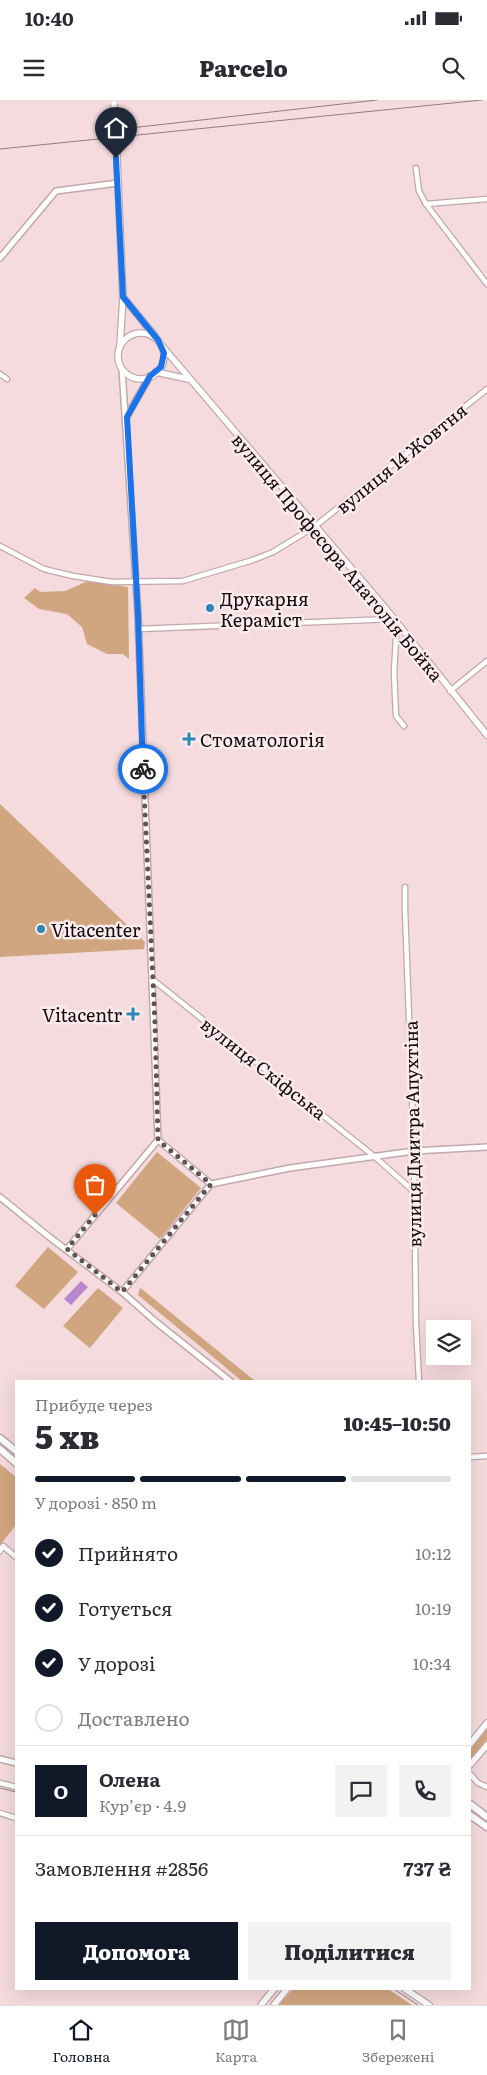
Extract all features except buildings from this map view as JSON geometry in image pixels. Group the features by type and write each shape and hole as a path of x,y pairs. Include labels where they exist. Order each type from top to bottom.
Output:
{"main road":[{"path":"114,102 123,297 119,362 122,369 135,378 150,376 156,372 163,360 162,346 123,297"},
{"path":"120,346 124,340 138,333 146,333 158,340"},
{"name":"вулиця Професора Анатолія Бойка","path":"162,346 395,621 450,692 487,735"},
{"path":"156,372 189,380"},
{"path":"0,1438 15,1450"},
{"path":"0,1449 15,1462"},
{"path":"471,1743 487,1723"},
{"path":"471,1764 487,1744"},
{"path":"471,1805 487,1817"},
{"path":"471,1816 487,1827"},
{"path":"261,2005 273,1990"},
{"path":"274,2005 286,1990"},
{"path":"406,1990 429,2005"}],"street":[{"path":"416,168 419,191 426,204 487,284"},
{"path":"0,258 56,191 118,183"},
{"path":"426,204 487,199"},
{"path":"67,1249 158,1140 136,583 127,417 122,369"},
{"path":"0,374 7,379"},
{"path":"127,417 150,376"},
{"name":"вулиця 14 Жовтня","path":"0,546 44,569 73,576 136,583 183,581 252,560 273,552 314,527 487,389"},
{"path":"138,629 395,621 394,672 396,716 404,726"},
{"path":"450,692 487,661"},
{"name":"вулиця Дмитра Апухтіна","path":"405,887 414,1151 416,1324 419,1380"},
{"name":"вулиця Скіфська","path":"152,979 375,1157 410,1188 415,1196"},
{"path":"158,1140 211,1184"},
{"path":"122,1292 211,1184 290,1168 414,1151 487,1147"},
{"path":"0,1197 122,1292 156,1322 229,1380"},
{"path":"471,1456 487,1456"},
{"path":"0,1551 3,1546 15,1556"},
{"path":"0,1759 15,1763"},
{"path":"471,1775 478,1783 487,1787"},
{"path":"0,1783 15,1787"},
{"path":"0,1814 15,1818"}],"shaded area":[{"path":"88,581 128,587 129,659 123,654 107,654 87,644 82,627 67,614 39,609 24,598 35,588 40,592 65,591"},
{"path":"0,804 145,942 144,949 0,957"},
{"path":"157,1152 201,1188 160,1239 116,1203"},
{"path":"48,1247 78,1272 44,1309 15,1286"},
{"path":"81,1281 88,1287 71,1305 64,1299"},
{"path":"98,1288 123,1308 90,1348 63,1326"},
{"path":"140,1288 254,1380 241,1380 138,1295"},
{"path":"0,1464 15,1476 15,1526 0,1545"},
{"path":"487,1729 487,1740 471,1760 471,1749"},
{"path":"292,1990 390,1990 412,2005 279,2005"}],"tram line":[{"path":"0,1788 15,1792"},
{"path":"396,1990 418,2005"}],"railway":[{"path":"122,129 377,100"},
{"path":"0,149 482,100"}],"way so far":[{"path":"95,1215 67,1249 122,1292 211,1184 158,1140 155,1024 143,769"}],"place":[{"name":"Друкарня Кераміст","path":"210,608"},
{"name":"Стоматологія","path":"189,739"},
{"name":"Vitacenter","path":"41,929"},
{"name":"Vitacentr","path":"133,1014"}],"route":[{"path":"116,158 123,297 158,340 164,353 161,367 150,376 127,417 138,615 143,769"}]}
